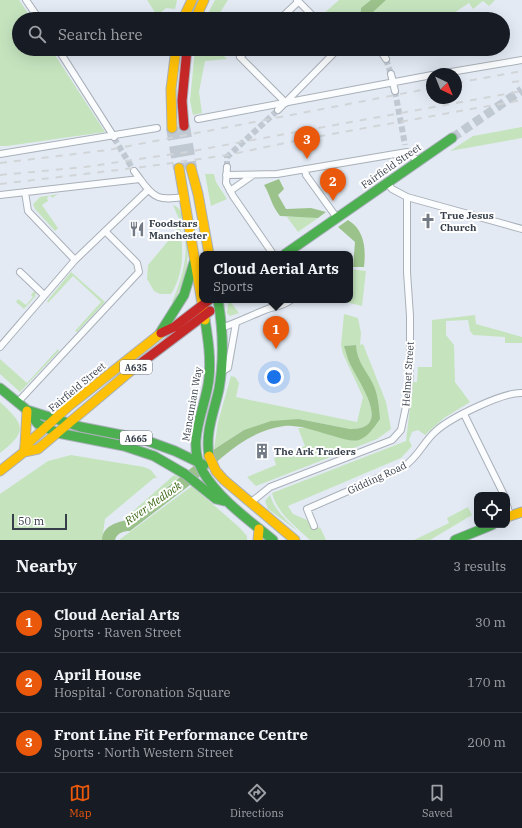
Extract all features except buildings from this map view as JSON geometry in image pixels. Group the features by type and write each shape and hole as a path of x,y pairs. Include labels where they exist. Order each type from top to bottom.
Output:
{"main road":[{"path":"187,12 192,0"},
{"path":"198,12 204,0"},
{"path":"172,128 171,89 175,56"},
{"path":"184,126 182,101 186,56"},
{"name":"Fairfield Street","path":"292,251 452,138"},
{"name":"Mancunian Way","path":"179,168 186,197 196,259 199,266"},
{"path":"191,168 198,194 208,251"},
{"name":"Fairfield Street","path":"159,334 173,315 184,295 196,259"},
{"name":"Fairfield Street","path":"46,428 56,418 159,334 174,327 212,303"},
{"name":"Mancunian Way","path":"213,303 205,315 210,362 209,378 195,438 196,450 200,463 207,477 227,502"},
{"name":"A635","path":"24,449 38,449 143,361 205,315 213,303"},
{"name":"Mancunian Way","path":"206,444 221,372 220,328 214,303"},
{"name":"A665","path":"0,388 27,410 34,420 46,428 58,433 124,446 154,456 185,474 216,499 227,502 273,540"},
{"path":"24,449 28,429 27,410 69,423"},
{"name":"A665","path":"69,423 142,439 175,451 216,470"},
{"name":"A635","path":"0,471 46,428"},
{"path":"175,451 188,445 195,438"},
{"name":"A665","path":"206,444 209,458 216,470 250,503 295,540"},
{"path":"510,515 522,512"},
{"path":"455,540 464,535 473,537 487,528"},
{"path":"258,540 259,529"}],"street":[{"path":"26,0 34,12"},
{"path":"287,12 298,1 309,12"},
{"path":"62,56 113,136"},
{"path":"241,56 240,57 286,103"},
{"path":"278,110 331,56"},
{"path":"462,70 522,60"},
{"path":"391,74 394,91"},
{"path":"198,119 426,76"},
{"path":"0,154 157,128"},
{"path":"405,145 407,152 418,161"},
{"path":"226,175 253,175 305,169 407,152"},
{"path":"227,167 226,183 230,191 271,251"},
{"path":"305,169 306,175 337,218"},
{"path":"134,171 148,190 157,197 186,197"},
{"path":"230,191 253,175"},
{"path":"0,195 140,179"},
{"path":"388,183 392,189 407,197 522,229"},
{"path":"0,347 75,260 148,190"},
{"path":"25,192 28,211 75,260"},
{"name":"Helmet Street","path":"250,503 270,487 392,440 401,430 408,397 410,372 410,316 406,272 407,197"},
{"path":"18,403 136,277 139,268 137,263 105,231"},
{"path":"20,272 44,295"},
{"path":"220,328 286,303"},
{"path":"221,372 228,368 236,323"},
{"name":"Gidding Road","path":"300,512 403,467 417,456 436,430 464,414 501,397 522,393"},
{"path":"464,414 503,492"},
{"path":"307,509 314,526"}],"shaded area":[{"path":"0,0 19,0 27,12 12,12 12,56 56,56 105,132 0,146"},
{"path":"147,0 177,0 175,9 166,8 161,12 155,12"},
{"path":"215,0 228,0 220,12 209,12"},
{"path":"339,0 495,0 489,6 483,1 473,9 469,3 456,12 325,12"},
{"path":"194,56 224,56 227,59 205,61 199,92 202,113 193,115 190,101"},
{"path":"522,127 522,138 450,151 473,136"},
{"path":"205,174 214,174 216,182 227,199 211,206"},
{"path":"58,194 52,198 50,195"},
{"path":"50,195 47,198 48,201 42,205 58,228 55,231 35,209 33,204 40,197"},
{"path":"173,205 179,208 183,215 188,245 186,271 174,303 172,302 182,275 186,247 183,228"},
{"path":"304,216 318,218 298,232 287,217"},
{"path":"180,224 182,260 179,277 171,294 160,294 154,291 147,279 148,265 174,234"},
{"path":"353,269 366,271 362,306 350,303 353,303"},
{"path":"71,272 105,302 77,332 75,331 101,302 73,276 48,303 47,301"},
{"path":"34,291 36,292 35,297 24,309 16,302 18,299 26,305 33,297 31,295"},
{"path":"232,303 239,313 230,316 227,313 228,304"},
{"path":"344,314 358,318 361,333 360,345 363,344 386,402 391,429 377,439 256,486 247,477 276,465 274,458 305,446 298,428 311,428 350,440 358,440 373,429 378,408 376,393 359,360 356,345 345,346 348,360 366,393 370,404 372,414 370,422 363,427 350,429 299,419 244,430 214,449 218,422 231,376 235,377 239,383 236,397 357,422 363,397 343,354 341,345"},
{"path":"475,315 476,324 522,337 522,343 505,343 505,337 473,335 470,331 468,320 446,321 446,335 454,345 455,382 470,402 444,418 425,435 418,430 412,432 409,440 412,446 401,458 288,506 293,514 307,520 313,530 320,527 326,540 310,540 282,513 274,500 272,493 406,441 413,382 417,382 418,367 432,367 432,320"},
{"path":"58,349 59,351 20,392 0,374 0,359 27,383"},
{"path":"0,402 18,422 20,428 15,439 0,453"},
{"path":"71,455 144,467 151,470 157,478 154,478 105,519 102,540 0,540 0,494 48,461"},
{"path":"174,475 179,477 131,517 130,514"},
{"path":"192,486 240,528 247,536 247,540 119,540"},
{"path":"270,495 278,511 299,532 268,509 265,501"},
{"path":"468,507 472,515 430,540 414,540 449,523 447,518"}],"water":[{"path":"371,0 386,0 373,12 360,12 361,8"},
{"path":"279,179 284,189 278,195 286,209 311,208 326,212 318,218 280,216 274,207 264,185"},
{"path":"348,220 354,224 361,235 365,254 364,267 353,267 355,242 338,227"},
{"name":"River Medlock","path":"356,345 360,360 376,391 380,419 371,431 362,439 344,439 303,427 293,426 270,429 257,434 233,448 190,485 130,531 121,533 115,540 102,540 104,532 107,528 118,522 127,520 216,448 244,430 271,421 299,419 350,429 363,427 370,422 372,414 370,404 366,393 349,362 344,346"}],"tunnel":[{"path":"386,59 391,74"},
{"path":"452,138 522,90"},
{"path":"395,91 405,145"},
{"path":"227,167 227,157 278,110"},
{"path":"184,126 191,168"},
{"path":"172,128 179,168"},
{"path":"114,138 134,171"}],"railway":[{"path":"462,82 522,71"},
{"path":"512,82 522,81"},
{"path":"0,163 108,150 426,89"},
{"path":"0,175 85,167 187,152 522,91"},
{"path":"0,184 228,155 304,139 522,100"}],"traffic: fast":[{"path":"289,251 452,138"},
{"path":"160,333 184,295 194,262"},
{"path":"209,456 209,430 219,389 222,367 222,333 218,303"},
{"path":"205,320 210,371 196,437 198,460 203,472 226,501 273,540"},
{"path":"0,388 27,410 38,424 58,433 124,446 154,456 185,474 216,499 224,501"},
{"path":"27,410 81,427 142,439 175,451 204,465"},
{"path":"455,540 485,528"}],"traffic: slow":[{"path":"186,12 192,0"},
{"path":"198,12 204,0"},
{"path":"172,128 171,89 175,56"},
{"path":"179,168 199,285"},
{"path":"191,168 198,194 208,251"},
{"path":"202,303 205,320"},
{"path":"24,452 25,446 69,406 161,333"},
{"path":"0,471 24,452 38,449 133,369"},
{"path":"25,446 27,411"},
{"path":"209,456 216,471 224,480 295,540"},
{"path":"510,516 522,512"},
{"path":"258,540 259,529"}],"traffic: jam":[{"path":"184,126 182,101 186,56"},
{"path":"161,333 174,327 205,303"},
{"path":"133,369 210,311"}],"place":[{"name":"Front Line Fit Performance Centre","path":"307,159"},
{"name":"April House","path":"333,201"},
{"name":"True Jesus Church","path":"428,221"},
{"name":"Foodstars Manchester","path":"137,229"},
{"name":"Cloud Aerial Arts","path":"276,349"},
{"name":"The Ark Traders","path":"262,451"}]}
